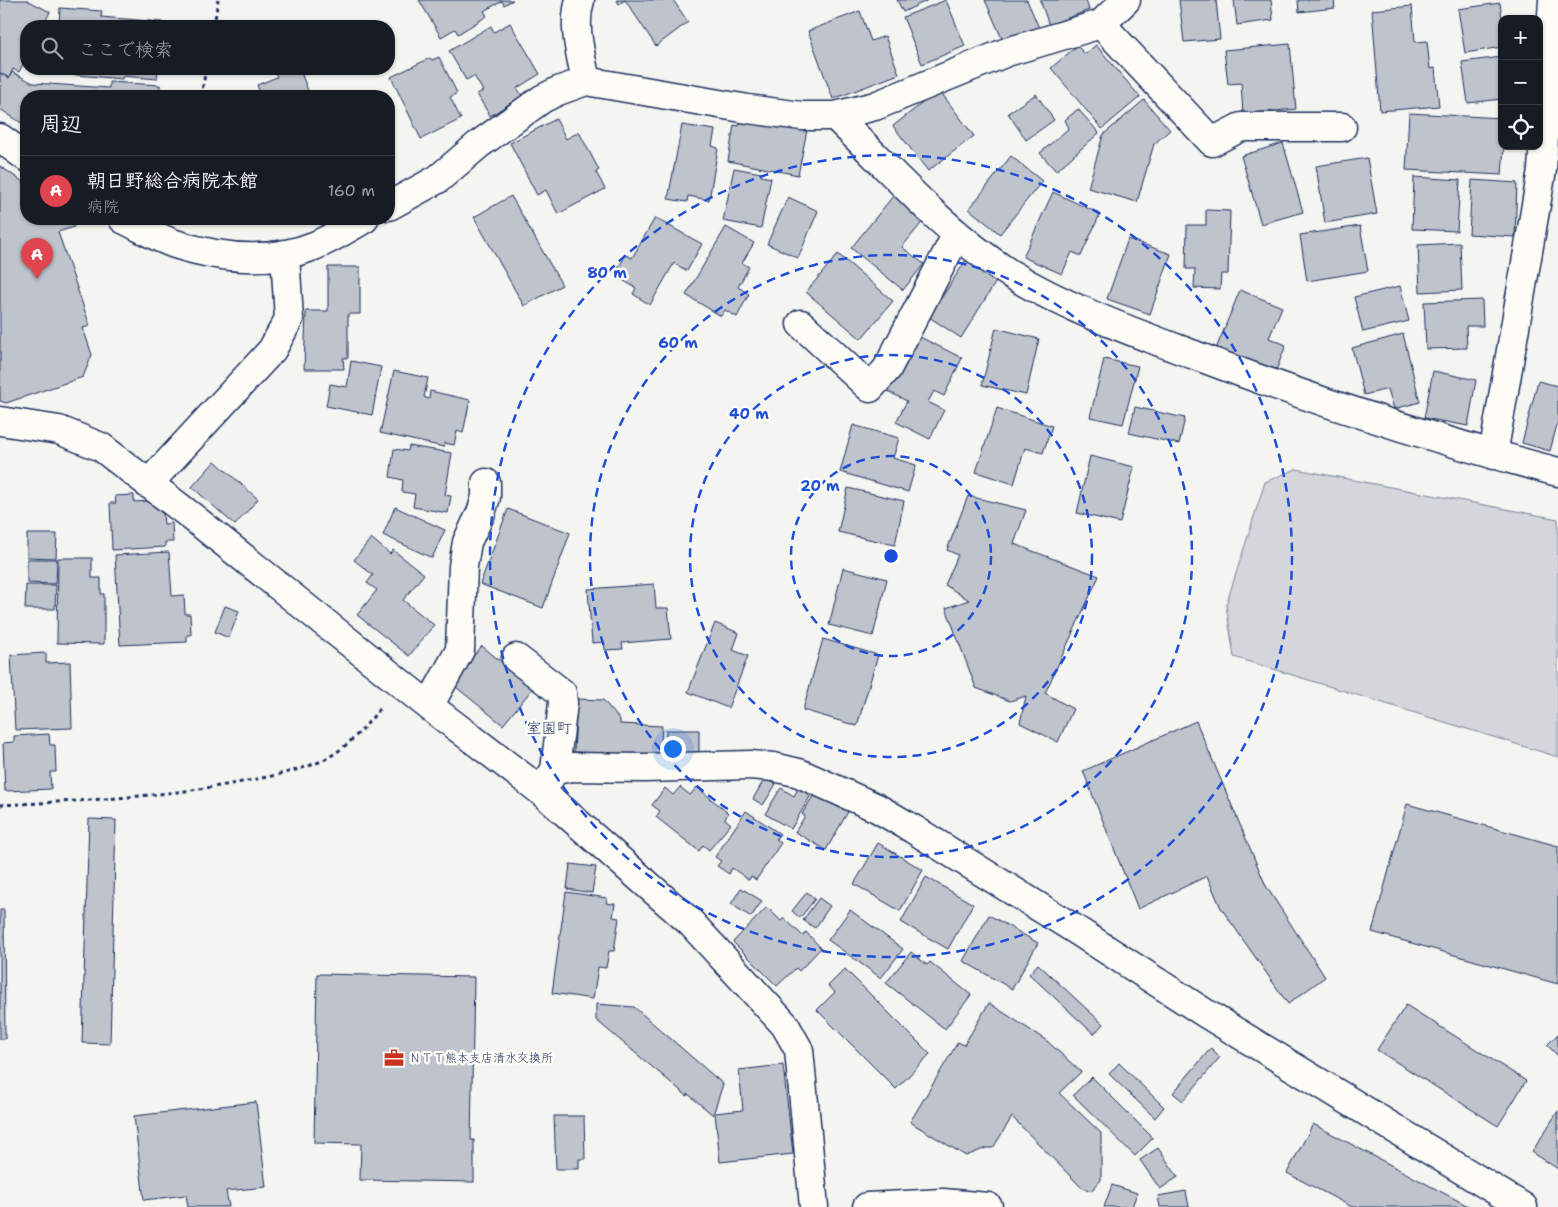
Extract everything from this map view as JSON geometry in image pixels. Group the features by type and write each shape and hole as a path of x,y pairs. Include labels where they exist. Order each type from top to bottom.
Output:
{"street":[{"path":"580,0 577,29 586,81"},
{"path":"1493,455 1542,170 1553,0"},
{"path":"395,203 438,179 478,144 542,99 586,81 748,109 802,116 835,116 875,106 1007,52 1101,24 1122,2"},
{"path":"1101,24 1212,142 1241,127 1342,127"},
{"path":"835,116 957,234 1008,272 1057,300 1238,372 1356,412 1493,455 1558,472"},
{"path":"0,138 20,153"},
{"path":"135,225 174,244 220,255 259,258 285,254 314,246 353,225"},
{"path":"801,324 870,388 887,369 957,234"},
{"path":"148,484 272,350 289,319 285,254"},
{"path":"0,421 59,430 101,447 191,516 429,706 548,781 690,922 785,1025 799,1050 814,1207"},
{"path":"429,706 460,650 463,566 467,542 481,514 486,497 486,483"},
{"path":"516,658 562,693 563,703 548,781"},
{"path":"548,781 573,767 644,768 750,765 774,767 799,773 877,808 913,829 1073,928 1205,1013 1523,1207"},
{"path":"867,1207 943,1203 988,1207"}],"path":[{"path":"215,20 218,0"},
{"path":"202,90 205,75"},
{"path":"0,805 143,796 215,787 273,776 319,762 343,748 367,724 401,683"}],"shaded area":[{"path":"1296,469 1558,519 1558,757 1234,657 1226,605 1265,482"}],"building":[{"path":"0,0 27,0 50,12 46,20 20,20 20,70 19,72 13,69 9,78 0,73"},
{"path":"419,0 513,0 504,5 502,1 484,11 487,16 458,34 455,29 441,37"},
{"path":"617,0 625,0 619,4"},
{"path":"625,0 673,0 688,22 656,46"},
{"path":"897,0 928,0 903,12"},
{"path":"946,0 965,46 922,64 903,17"},
{"path":"985,0 1027,0 1039,28 1004,43"},
{"path":"1040,0 1086,0 1089,10 1049,25"},
{"path":"1179,0 1216,0 1220,39 1184,42"},
{"path":"1234,0 1271,0 1273,20 1237,25"},
{"path":"1298,0 1334,0 1335,8 1299,12"},
{"path":"1500,3 1502,15 1498,15 1498,48 1465,53 1458,9"},
{"path":"1412,6 1415,42 1427,41 1430,69 1435,68 1439,106 1380,111 1372,10"},
{"path":"60,8 102,11 101,17 138,20 59,20"},
{"path":"860,11 871,41 885,36 899,74 833,99 808,31"},
{"path":"510,23 540,74 517,88 522,96 490,116 477,94 483,91 474,76 466,80 449,51 491,26 494,32"},
{"path":"1290,44 1296,109 1243,114 1241,83 1228,84 1224,50"},
{"path":"1096,45 1140,97 1102,129 1051,68 1077,46 1085,54"},
{"path":"439,57 457,93 450,97 461,119 421,139 391,77 430,58 432,60"},
{"path":"1498,58 1498,99 1468,103 1462,62"},
{"path":"12,72 33,83 109,88 109,82 160,85 160,90 20,90 20,122 0,109 0,86 2,83 0,82 0,73 9,78"},
{"path":"77,75 157,75 157,79 123,76 122,79"},
{"path":"276,75 302,75 308,90 259,90 257,85 277,77"},
{"path":"939,90 974,136 928,171 893,126"},
{"path":"1036,94 1054,120 1026,140 1008,113"},
{"path":"1144,100 1170,130 1154,144 1137,202 1088,188 1103,135"},
{"path":"1078,109 1099,133 1056,171 1040,153 1069,128 1065,120"},
{"path":"1409,113 1498,118 1498,150 1504,150 1502,175 1406,170"},
{"path":"556,119 566,139 579,132 599,170 596,172 605,189 558,214 546,190 537,195 510,143"},
{"path":"740,119 786,128 788,121 808,125 798,175 728,161 734,125 739,126"},
{"path":"682,125 715,130 712,146 718,148 709,200 688,196 687,202 668,199"},
{"path":"1283,143 1303,212 1261,224 1241,156"},
{"path":"1011,156 1042,181 1000,234 969,209"},
{"path":"1367,158 1377,214 1325,223 1316,166"},
{"path":"0,166 20,180 20,225 73,225 74,227 58,232 90,326 83,328 92,355 83,377 6,403 0,401"},
{"path":"734,168 761,173 761,176 771,178 761,228 723,221"},
{"path":"1414,177 1460,180 1457,231 1412,229"},
{"path":"1472,180 1517,183 1515,237 1469,234"},
{"path":"1053,192 1100,214 1081,256 1072,252 1062,274 1023,257"},
{"path":"894,195 924,220 902,247 924,264 903,290 851,248"},
{"path":"511,196 562,285 524,306 474,217"},
{"path":"788,197 818,211 798,258 767,244"},
{"path":"1206,210 1230,211 1228,274 1221,274 1220,289 1194,288 1195,269 1186,269 1187,225 1206,225"},
{"path":"655,218 702,244 687,271 674,263 650,305 633,294 636,288 614,275 626,255 632,258"},
{"path":"1360,226 1368,271 1307,281 1300,235"},
{"path":"726,227 754,243 742,263 749,267 738,287 749,294 737,317 725,310 721,316 686,295"},
{"path":"1128,239 1171,254 1150,314 1107,299"},
{"path":"1460,243 1462,290 1420,292 1418,245"},
{"path":"838,254 893,301 861,339 806,292"},
{"path":"966,260 997,280 961,338 929,317"},
{"path":"328,267 360,267 360,314 348,314 348,358 343,358 344,369 304,369 306,311 328,311"},
{"path":"1400,286 1409,321 1363,332 1354,297"},
{"path":"1240,290 1282,307 1269,338 1286,345 1275,373 1216,349"},
{"path":"1482,300 1483,326 1466,326 1467,348 1426,349 1424,302"},
{"path":"996,328 1039,339 1026,395 982,385"},
{"path":"914,334 962,358 944,396 934,391 928,402 944,410 930,439 896,422 907,401 885,390"},
{"path":"1403,334 1420,402 1394,409 1388,389 1364,395 1352,348"},
{"path":"1104,359 1138,366 1123,424 1090,417"},
{"path":"351,361 381,367 372,415 326,406 330,384 347,387"},
{"path":"394,371 428,378 424,397 429,399 430,391 470,400 463,433 457,431 454,445 445,443 444,447 380,433"},
{"path":"1433,371 1476,380 1468,426 1424,418"},
{"path":"1538,381 1558,386 1558,421 1550,451 1522,443"},
{"path":"1135,407 1185,418 1179,444 1129,433"},
{"path":"997,408 1052,426 1043,453 1025,448 1014,484 976,472"},
{"path":"853,425 899,438 893,458 916,465 908,492 840,472"},
{"path":"409,446 452,453 445,495 451,496 448,513 413,507 415,494 402,492 403,480 390,477 394,449 408,451"},
{"path":"1090,456 1134,467 1120,523 1077,513"},
{"path":"215,461 258,499 235,525 192,487"},
{"path":"848,488 904,501 895,545 838,532"},
{"path":"134,495 134,502 148,501 163,514 164,524 172,523 173,542 165,542 165,547 112,550 110,503 116,503 115,496"},
{"path":"968,496 1026,510 1014,544 1099,576 1045,693 1073,709 1058,742 1020,723 1026,696 1010,701 976,688 946,608 969,600 945,585 958,555 947,550"},
{"path":"395,507 445,530 432,558 383,535"},
{"path":"508,509 570,533 543,608 480,584"},
{"path":"27,534 57,534 56,558 27,557"},
{"path":"371,538 390,554 393,550 424,574 403,600 434,625 409,656 357,615 377,590 367,583 373,575 354,560"},
{"path":"169,552 172,596 184,595 185,614 190,614 191,635 187,635 187,642 120,645 115,555"},
{"path":"58,558 92,558 92,578 101,578 101,594 104,594 104,644 57,643"},
{"path":"27,559 57,559 56,584 27,583"},
{"path":"843,568 887,579 873,636 829,625"},
{"path":"654,584 656,608 668,608 671,639 622,643 623,649 605,650 604,642 592,643 588,589"},
{"path":"26,585 56,585 55,609 25,609"},
{"path":"225,606 239,611 229,638 215,632"},
{"path":"715,623 739,633 733,650 748,656 728,708 688,692"},
{"path":"823,639 878,655 857,726 803,710"},
{"path":"482,646 533,688 503,725 451,683"},
{"path":"46,653 46,663 70,662 72,728 15,730 11,655"},
{"path":"577,699 603,700 620,720 620,724 662,726 660,757 574,752"},
{"path":"1196,721 1266,886 1325,977 1288,1004 1221,908 1207,876 1138,909 1083,771"},
{"path":"666,730 699,730 699,756 665,757"},
{"path":"49,734 50,745 55,745 56,772 50,772 51,789 5,791 3,743 14,742 14,736"},
{"path":"765,778 776,784 763,805 753,799"},
{"path":"680,787 690,795 697,787 728,813 725,819 731,824 709,850 703,845 699,851 656,817 660,811 652,805 665,788 673,795"},
{"path":"799,787 811,795 791,829 765,814 781,788 794,796"},
{"path":"815,793 833,804 835,802 849,810 826,850 795,832 805,816 802,814"},
{"path":"1407,804 1558,846 1558,984 1372,932"},
{"path":"746,811 780,834 776,839 781,843 756,880 751,876 749,880 732,868 729,874 717,866 721,861 715,857"},
{"path":"89,819 116,820 110,1044 82,1043"},
{"path":"878,843 923,870 900,911 854,884"},
{"path":"570,864 596,867 592,893 567,889"},
{"path":"926,877 973,904 948,949 901,922"},
{"path":"741,888 762,901 751,917 731,904"},
{"path":"566,892 607,898 606,903 615,904 613,917 619,918 614,951 609,951 606,968 598,967 593,999 552,993"},
{"path":"807,892 815,899 800,918 792,911"},
{"path":"819,898 830,906 815,928 803,920"},
{"path":"767,907 781,921 784,918 803,936 806,932 821,948 799,971 796,968 777,986 733,942"},
{"path":"0,910 4,910 5,1039 0,1039"},
{"path":"850,910 903,949 881,978 828,940"},
{"path":"989,915 1038,943 1012,989 963,961"},
{"path":"911,952 927,965 930,962 971,995 945,1029 886,983"},
{"path":"1038,964 1103,1024 1094,1034 1029,974"},
{"path":"845,969 930,1054 896,1089 817,1010 835,992 828,986"},
{"name":"ＮＴＴ熊本支店清水交換所","path":"317,974 474,977 471,1140 474,1140 474,1182 360,1180 361,1144 314,1143"},
{"path":"989,1003 1047,1041 1081,1072 1059,1093 1101,1133 1101,1180 1091,1191 1081,1187 1012,1117 993,1148 986,1148 966,1156 910,1122 958,1042 964,1045"},
{"path":"596,1004 634,1007 723,1084 713,1115 688,1094 687,1096 596,1020"},
{"path":"1406,1005 1526,1081 1498,1126 1377,1050"},
{"path":"1558,1034 1558,1056 1547,1045"},
{"path":"1211,1048 1220,1057 1183,1101 1173,1093"},
{"path":"1119,1063 1164,1107 1155,1118 1109,1074"},
{"path":"783,1065 793,1154 720,1162 715,1113 743,1110 739,1070"},
{"path":"1092,1077 1153,1138 1135,1156 1073,1095"},
{"path":"256,1102 266,1187 226,1191 229,1207 188,1207 186,1195 144,1200 134,1116"},
{"path":"1558,1111 1558,1169 1532,1152"},
{"path":"554,1116 584,1116 585,1159 579,1159 579,1169 556,1169"},
{"path":"1313,1124 1470,1207 1352,1207 1287,1173"},
{"path":"1158,1148 1178,1177 1160,1189 1140,1160"},
{"path":"1112,1185 1137,1193 1132,1207 1104,1207"},
{"path":"1186,1191 1189,1207 1160,1207 1158,1196"}],"place":[{"name":"朝日野総合病院本館","path":"37,279"},
{"name":"ＮＴＴ熊本支店清水交換所","path":"394,1058"}],"district":[{"name":"室園町","path":"549,728"}]}
